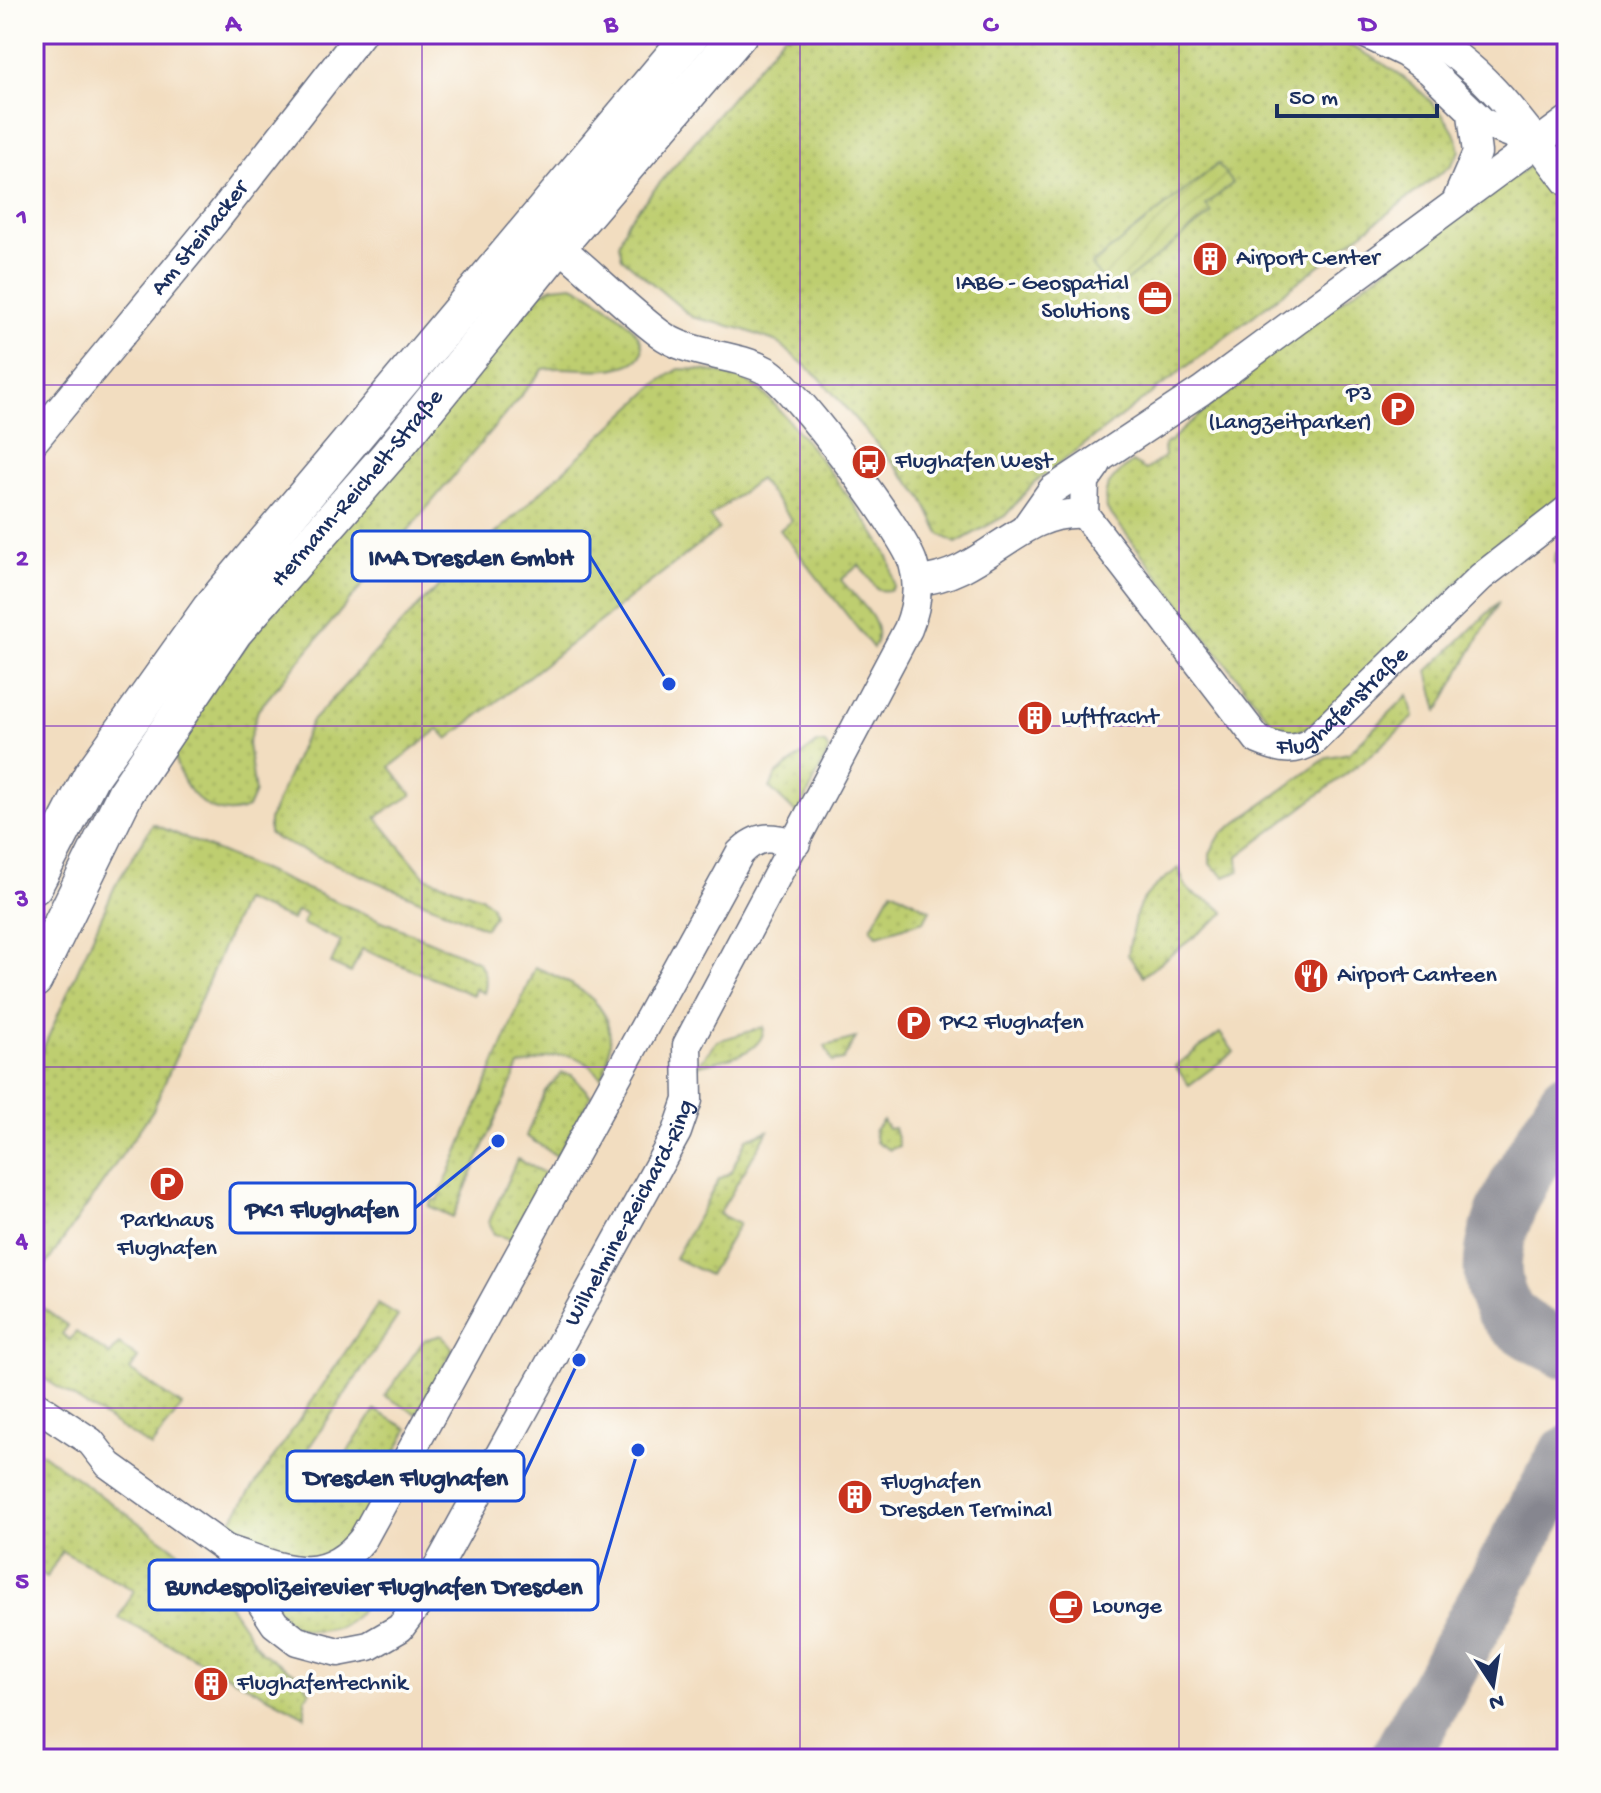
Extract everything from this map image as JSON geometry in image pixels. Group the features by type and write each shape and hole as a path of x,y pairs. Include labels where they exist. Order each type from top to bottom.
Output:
{"main road":[{"name":"Hermann-Reichelt-Straße","path":"34,980 126,792 234,632 388,456 692,34"},
{"name":"Hermann-Reichelt-Straße","path":"34,886 91,776 210,609 546,235 739,34"}],"street":[{"name":"Am Steinacker","path":"34,441 216,220 361,34"},
{"path":"1366,34 1405,53 1430,71 1472,114 1500,131 1537,143"},
{"path":"1420,34 1460,59 1488,84 1567,182"},
{"path":"1455,202 1477,153 1472,114"},
{"path":"1026,527 1052,490 1076,472 1097,464 1201,391 1567,121"},
{"name":"Wilhelmine-Reichard-Ring","path":"34,1404 91,1442 109,1465 226,1549 275,1624 297,1641 322,1650 351,1651 384,1640 400,1628 417,1605 677,1132 688,1100 687,1045 908,629 916,605 917,581 905,543 787,386 751,363 693,349 660,334 546,235"},
{"path":"917,581 948,576 973,565 1026,527 1057,515 1084,514 1085,481 1097,464"},
{"name":"Flughafenstraße","path":"1084,514 1258,740 1277,748 1299,750 1347,709 1481,577 1567,510"},
{"path":"226,1549 289,1571 324,1567 354,1550 740,853 757,839 770,837 796,843"}],"green space":[{"path":"785,34 1318,34 1359,50 1404,78 1441,113 1454,132 1460,151 1451,165 1034,483 1005,516 956,543 940,534 922,497 820,378 777,342 742,329 692,317 622,258 619,244 627,222"},
{"path":"1218,164 1233,183 1206,205 1212,213 1112,292 1091,265"},
{"name":"P3 (Langzeitparker)","path":"1531,165 1567,208 1567,494 1482,558 1348,694 1308,727 1291,734 1279,732 1107,509 1107,488 1132,462 1146,470 1165,456 1164,446 1281,344"},
{"path":"573,285 627,322 642,347 639,358 614,368 543,369 258,710 248,744 255,792 248,808 222,811 200,801 184,781 174,756 194,716 220,678 406,449 539,294 553,287"},
{"path":"679,369 722,374 743,380 761,391 852,501 883,547 890,562 894,586 890,591 878,590 859,565 841,580 874,621 877,639 873,648 780,530 792,520 759,479 710,517 719,529 448,739 439,729 390,767 412,795 376,817 425,877 481,897 491,905 494,916 485,928 276,839 269,833 269,820 311,722 420,604 660,381"},
{"path":"1567,545 1567,576 1554,562 1555,554"},
{"path":"1499,602 1438,711 1428,671"},
{"path":"1408,695 1414,717 1371,755 1238,856 1239,871 1225,877 1210,864 1210,853 1221,834 1328,757 1349,753"},
{"path":"817,743 825,744 829,750 798,815 770,788 776,775"},
{"path":"153,824 477,961 485,976 484,993 475,989 473,995 362,949 351,973 331,964 341,941 302,924 306,914 296,911 292,920 243,900 153,1110 34,1282 34,1069 115,886"},
{"path":"1179,868 1192,893 1225,913 1143,976 1128,955 1137,913 1146,896"},
{"path":"892,890 930,910 924,921 877,935 871,928"},
{"path":"535,967 572,985 598,1006 610,1036 609,1055 602,1078 573,1056 555,1056 519,1066 453,1217 429,1206 432,1200 438,1200"},
{"path":"764,1027 762,1037 748,1050 697,1066 717,1041"},
{"path":"1220,1033 1234,1052 1189,1085 1175,1066"},
{"path":"856,1038 843,1060 832,1062 825,1046"},
{"path":"562,1073 572,1075 591,1096 557,1156 526,1136 545,1091"},
{"path":"883,1120 888,1129 894,1128 899,1146 890,1150 876,1142 874,1131"},
{"path":"768,1131 719,1214 739,1224 709,1275 675,1258 719,1179 730,1173 747,1139"},
{"path":"517,1159 548,1175 516,1237 510,1239 494,1234 489,1222"},
{"path":"34,1302 68,1326 62,1334 70,1340 76,1332 110,1355 119,1344 138,1358 130,1370 182,1406 151,1447 34,1372"},
{"path":"378,1304 398,1316 299,1462 321,1464 328,1483 339,1495 374,1505 356,1537 318,1561 263,1552 227,1526"},
{"path":"442,1335 453,1349 417,1414 385,1396 424,1340"},
{"path":"375,1410 408,1429 380,1483 361,1488 343,1473 343,1459"},
{"path":"34,1448 205,1570 261,1652 298,1675 310,1691 305,1699 305,1716 119,1618 134,1590 62,1551 47,1577 34,1569"},
{"path":"368,1560 383,1567 364,1606 340,1627 321,1631 302,1629 286,1620 252,1566 323,1576"}],"taxiway":[{"path":"1567,1101 1508,1206 1497,1235 1493,1264 1496,1291 1509,1315 1528,1330 1567,1350"},
{"path":"1399,1759 1567,1455"}],"place":[{"name":"Airport Center","path":"1210,259"},
{"name":"IABG - Geospatial Solutions","path":"1155,298"},
{"name":"P3 (Langzeitparker)","path":"1398,409"},
{"name":"Flughafen West","path":"869,462"},
{"name":"IMA Dresden GmbH","path":"669,684"},
{"name":"Luftfracht","path":"1035,718"},
{"name":"Airport Canteen","path":"1311,976"},
{"name":"PK2 Flughafen","path":"914,1023"},
{"name":"PK1 Flughafen","path":"498,1141"},
{"name":"Parkhaus Flughafen","path":"167,1184"},
{"name":"Dresden Flughafen","path":"579,1360"},
{"name":"Bundespolizeirevier Flughafen Dresden","path":"638,1450"},
{"name":"Flughafen Dresden Terminal","path":"855,1497"},
{"name":"Lounge","path":"1066,1607"},
{"name":"Flughafentechnik","path":"211,1684"}]}
